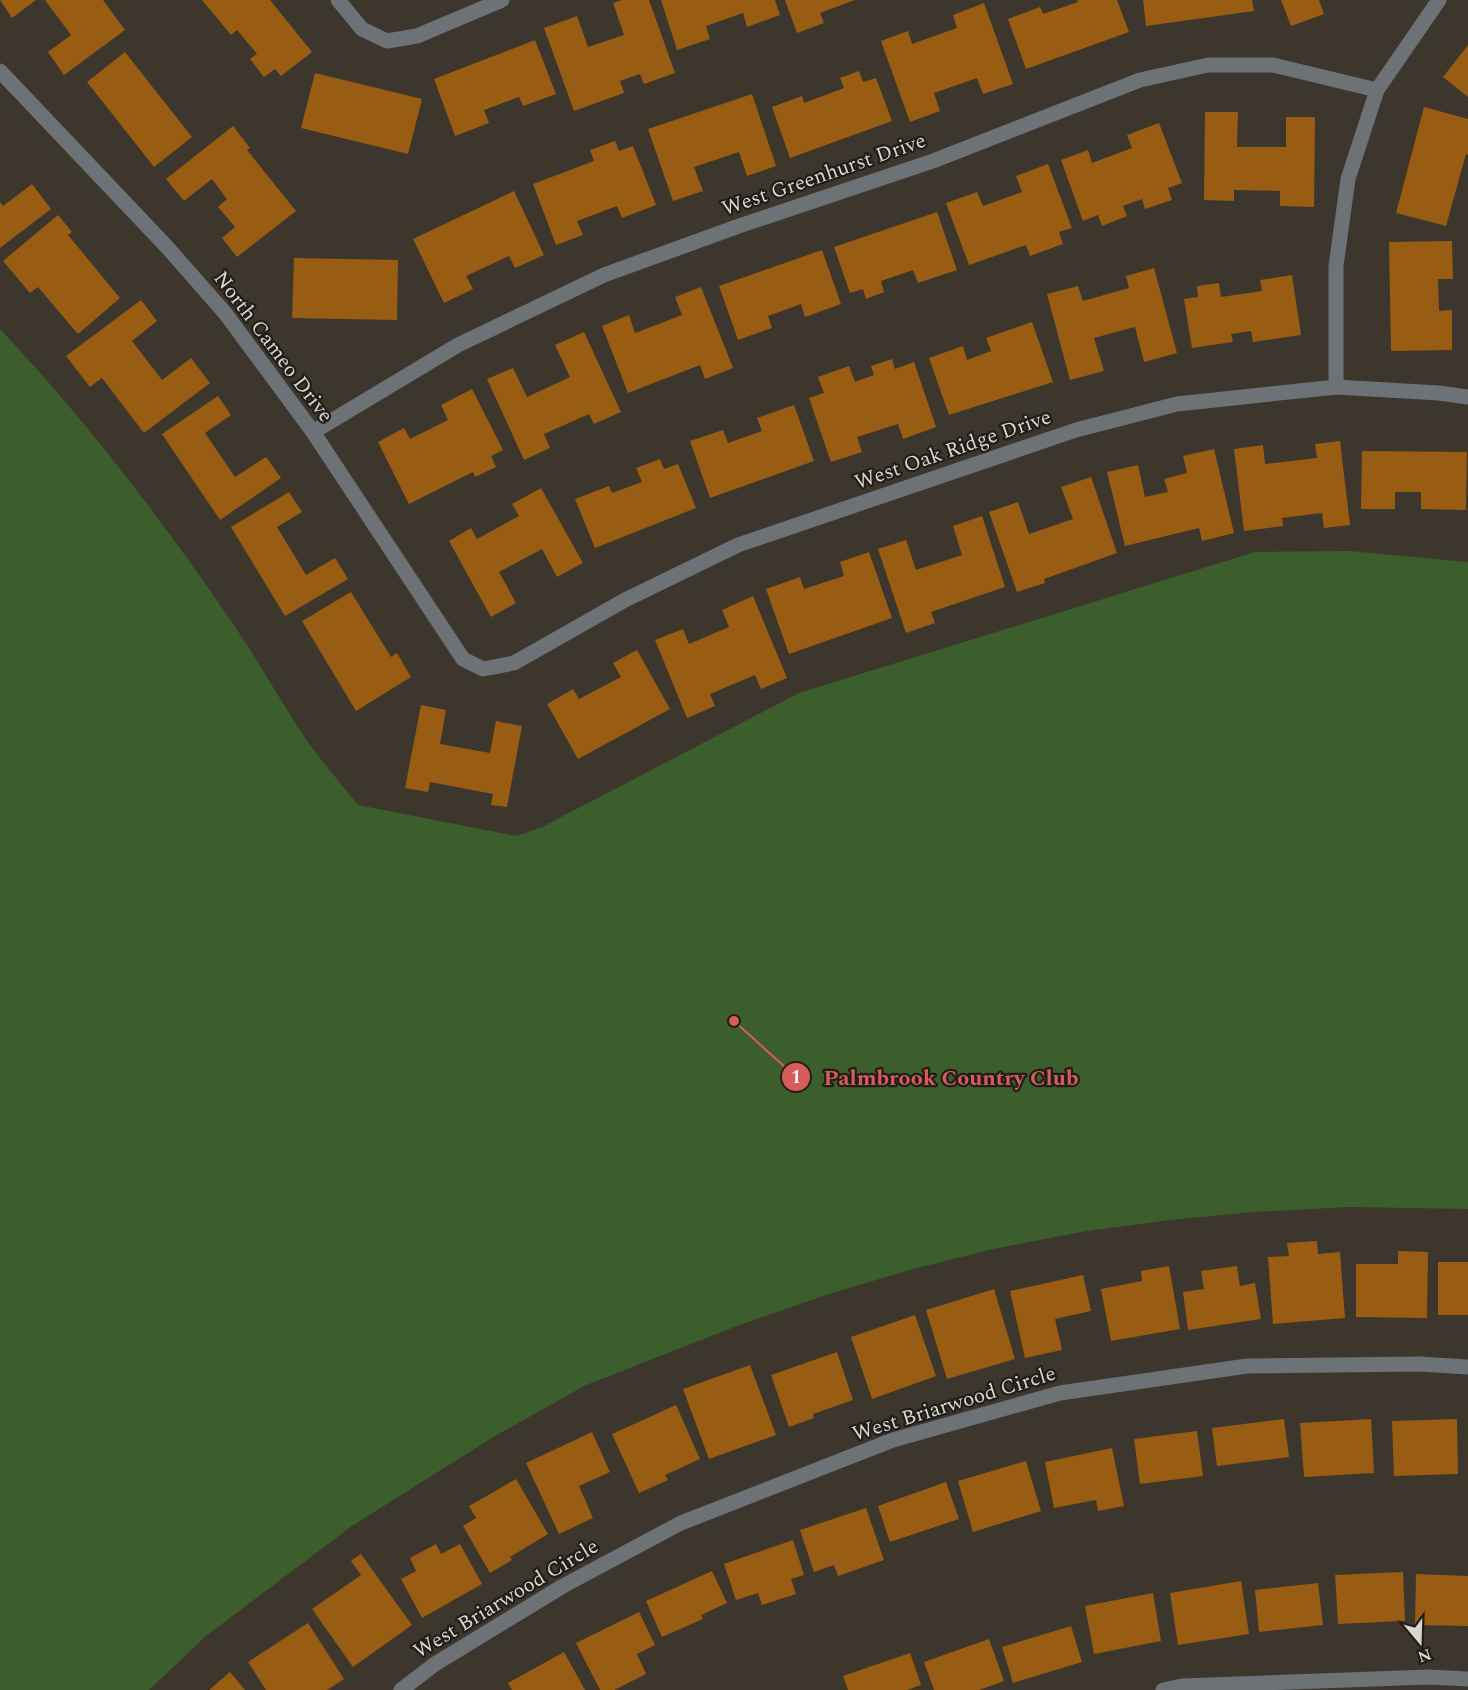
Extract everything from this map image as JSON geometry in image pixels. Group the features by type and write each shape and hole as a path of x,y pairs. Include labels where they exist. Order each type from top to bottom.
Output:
{"street":[{"path":"338,0 362,29 387,41 417,36 502,0"},
{"path":"1336,387 1336,266 1348,179 1377,90 1439,0"},
{"name":"West Greenhurst Drive","path":"313,432 458,345 604,275 739,226 933,161 1140,80 1208,65 1274,65 1377,90"},
{"name":"North Cameo Drive","path":"0,71 167,247 225,313 313,432 464,659 483,669"},
{"name":"West Oak Ridge Drive","path":"483,669 514,663 625,600 738,545 1076,430 1177,404 1336,387 1468,397"},
{"name":"West Briarwood Circle","path":"401,1690 435,1664 563,1586 681,1523 893,1440 1060,1393 1247,1366 1419,1364 1468,1367"},
{"path":"1163,1690 1182,1686 1406,1678 1468,1679"}],"green space":[{"path":"0,329 62,398 148,505 239,633 307,741 358,805 517,836 542,827 799,693 1255,552 1349,551 1468,562 1468,1209 1348,1207 1254,1212 1087,1231 993,1249 913,1269 829,1294 737,1326 586,1385 495,1436 352,1526 206,1636 149,1690 0,1690"}],"building":[{"path":"0,0 36,0 12,18"},
{"path":"45,0 103,0 125,30 64,75 48,52 71,35"},
{"path":"202,0 270,0 312,52 281,76 275,69 264,77 250,59 257,54 237,30 231,35"},
{"path":"622,0 649,0 675,73 644,84 640,74 620,81 624,93 574,111 544,28 577,16 588,47 624,35 613,3"},
{"path":"661,0 775,0 780,15 747,27 743,13 706,26 710,39 677,50"},
{"path":"785,0 855,0 820,13 824,23 797,33"},
{"path":"1077,0 1117,0 1129,32 1026,69 1008,19 1040,7 1043,14 1078,2"},
{"path":"1143,0 1252,0 1254,11 1146,26"},
{"path":"1281,0 1319,0 1324,14 1291,26"},
{"path":"984,3 1013,84 983,94 977,78 934,93 940,111 910,122 881,41 908,31 912,44 957,28 953,15"},
{"path":"535,40 556,94 523,106 519,97 484,110 489,123 455,136 434,79"},
{"path":"1468,45 1468,97 1443,77"},
{"path":"125,52 192,137 154,167 87,82"},
{"path":"859,71 863,82 876,78 892,121 790,158 772,107 802,96 804,103 844,88 840,78"},
{"path":"315,73 422,99 408,154 301,128"},
{"path":"752,94 776,166 747,176 739,152 694,167 703,191 673,201 648,129"},
{"path":"1424,107 1468,119 1468,155 1466,154 1446,226 1396,213"},
{"path":"1205,112 1238,112 1237,147 1286,147 1286,117 1315,117 1314,207 1280,206 1280,191 1234,190 1234,201 1204,200"},
{"path":"1159,123 1182,183 1168,188 1172,200 1145,209 1142,199 1123,206 1127,216 1102,226 1098,215 1083,221 1061,160 1088,150 1092,163 1132,148 1127,135"},
{"path":"233,126 250,148 247,150 296,211 237,257 222,238 235,227 218,207 227,199 212,179 184,201 166,179"},
{"path":"615,141 619,151 633,146 656,205 622,218 617,206 577,221 583,235 556,245 533,184 594,161 590,150"},
{"path":"1048,164 1072,228 1059,232 1063,244 1030,256 1026,245 969,265 946,203 977,192 983,206 1022,192 1016,176"},
{"path":"32,184 51,209 0,248 0,202 3,206"},
{"path":"514,191 544,255 515,268 509,256 466,276 473,289 444,303 413,239"},
{"path":"937,212 957,270 918,283 913,270 881,281 884,292 866,299 863,289 850,293 834,247"},
{"path":"58,215 72,232 68,235 120,298 78,334 38,287 30,293 3,261"},
{"path":"1452,241 1453,279 1438,279 1439,311 1452,310 1452,350 1391,351 1389,242"},
{"path":"822,250 841,304 805,317 801,304 768,316 772,328 738,340 719,286"},
{"path":"294,258 398,260 397,320 292,318"},
{"path":"1154,268 1177,353 1144,362 1135,327 1094,338 1104,371 1070,380 1047,294 1078,286 1083,301 1129,288 1126,276"},
{"path":"1292,275 1301,335 1253,342 1251,331 1231,334 1233,342 1192,348 1184,299 1198,297 1197,286 1219,283 1221,297 1262,291 1260,280"},
{"path":"701,287 733,368 705,379 700,365 628,393 602,326 629,315 635,333 682,315 675,297"},
{"path":"141,300 157,321 132,341 162,380 191,358 210,383 144,433 102,378 90,387 66,356"},
{"path":"1032,322 1053,382 949,415 929,358 963,346 967,360 991,351 986,338"},
{"path":"584,332 621,412 594,424 589,414 544,434 550,448 524,460 487,379 513,368 527,397 570,377 555,345"},
{"path":"892,359 895,369 914,362 936,427 903,439 898,424 857,437 862,452 831,462 809,398 824,393 818,377 849,366 855,382 874,375 871,366"},
{"path":"472,389 503,450 491,456 496,467 475,477 473,472 409,504 378,442 404,428 410,439 448,420 441,405"},
{"path":"218,396 231,415 205,433 235,477 266,457 281,478 220,520 162,434"},
{"path":"794,405 814,461 710,498 690,441 723,430 728,443 762,431 757,418"},
{"path":"1340,441 1350,525 1324,528 1322,513 1282,518 1283,526 1244,531 1234,449 1263,445 1265,464 1317,458 1315,444"},
{"path":"1214,449 1234,533 1202,541 1199,528 1125,546 1107,472 1138,465 1145,497 1168,492 1164,479 1187,473 1183,456"},
{"path":"1362,451 1467,452 1466,510 1421,509 1421,492 1395,492 1395,509 1361,509"},
{"path":"660,459 664,469 678,464 696,508 595,548 575,499 609,486 612,493 642,482 636,468"},
{"path":"1091,477 1117,553 1044,579 1045,583 1017,592 989,512 1018,502 1029,534 1073,519 1061,487"},
{"path":"541,488 583,563 557,577 542,549 499,572 516,603 491,617 449,541 471,528 477,539 519,516 512,504"},
{"path":"289,492 302,512 277,527 306,575 335,558 348,579 285,616 231,527"},
{"path":"982,516 1005,587 931,612 935,623 906,633 878,549 906,540 916,570 962,555 953,526"},
{"path":"869,552 892,618 789,654 766,589 800,577 804,589 844,576 840,562"},
{"path":"351,592 391,657 397,653 411,677 356,711 302,621"},
{"path":"753,596 787,678 761,689 755,675 710,694 715,706 687,718 655,640 683,629 689,644 729,627 722,610"},
{"path":"637,650 670,709 578,759 547,704 573,689 579,699 621,677 613,663"},
{"path":"421,705 446,710 440,744 490,753 496,721 522,726 507,807 491,805 493,794 430,782 428,792 405,788"},
{"path":"1317,1241 1318,1254 1340,1252 1345,1318 1273,1324 1268,1257 1289,1256 1287,1243"},
{"path":"1398,1251 1428,1252 1427,1318 1356,1317 1356,1264 1398,1264"},
{"path":"1438,1262 1468,1262 1468,1315 1438,1315"},
{"path":"1169,1266 1180,1329 1111,1341 1101,1289 1142,1281 1141,1271"},
{"path":"1237,1266 1240,1286 1255,1283 1261,1319 1188,1330 1183,1292 1204,1289 1201,1271"},
{"path":"1083,1275 1091,1311 1055,1319 1062,1350 1025,1358 1010,1291"},
{"path":"994,1289 1015,1359 947,1379 926,1310"},
{"path":"915,1315 936,1376 872,1399 851,1337"},
{"path":"837,1352 853,1400 813,1414 814,1418 789,1427 771,1375"},
{"path":"750,1365 776,1435 709,1459 683,1389"},
{"path":"676,1405 700,1459 665,1475 668,1480 639,1493 612,1434"},
{"path":"1284,1419 1289,1457 1217,1466 1212,1428"},
{"path":"1371,1419 1374,1473 1304,1477 1300,1423"},
{"path":"1457,1419 1458,1474 1394,1476 1392,1421"},
{"path":"1197,1431 1203,1476 1140,1484 1134,1439"},
{"path":"592,1432 610,1472 579,1486 593,1518 559,1534 526,1463"},
{"path":"1112,1448 1124,1506 1098,1511 1096,1500 1054,1508 1045,1462"},
{"path":"1026,1461 1041,1511 973,1532 958,1481"},
{"path":"516,1479 548,1534 510,1557 512,1560 490,1573 463,1526 476,1518 469,1506"},
{"path":"946,1482 959,1519 890,1542 878,1506"},
{"path":"866,1508 884,1560 838,1576 834,1565 814,1572 800,1530"},
{"path":"793,1540 804,1575 791,1579 796,1594 762,1605 758,1593 736,1600 724,1564"},
{"path":"436,1544 441,1554 460,1544 482,1584 422,1618 401,1579 416,1571 410,1558"},
{"path":"361,1554 412,1625 353,1667 312,1609 361,1575 351,1561"},
{"path":"712,1571 727,1603 701,1615 703,1619 662,1637 646,1601"},
{"path":"1403,1572 1405,1621 1338,1624 1335,1575"},
{"path":"1416,1574 1468,1576 1468,1626 1415,1625"},
{"path":"1241,1581 1249,1634 1178,1645 1170,1593"},
{"path":"1318,1583 1323,1625 1259,1632 1255,1590"},
{"path":"1153,1593 1161,1641 1094,1654 1085,1606"},
{"path":"639,1612 655,1645 637,1654 646,1674 614,1690 600,1690 576,1643"},
{"path":"308,1623 344,1679 327,1690 266,1690 248,1662"},
{"path":"1071,1626 1082,1662 1013,1683 1002,1647"},
{"path":"989,1639 1004,1681 979,1690 934,1690 924,1662"},
{"path":"564,1652 585,1690 512,1690 508,1683"},
{"path":"910,1653 921,1685 907,1690 848,1690 843,1676"},
{"path":"230,1672 245,1690 209,1690"}],"place":[{"name":"Palmbrook Country Club","path":"734,1021"}]}
